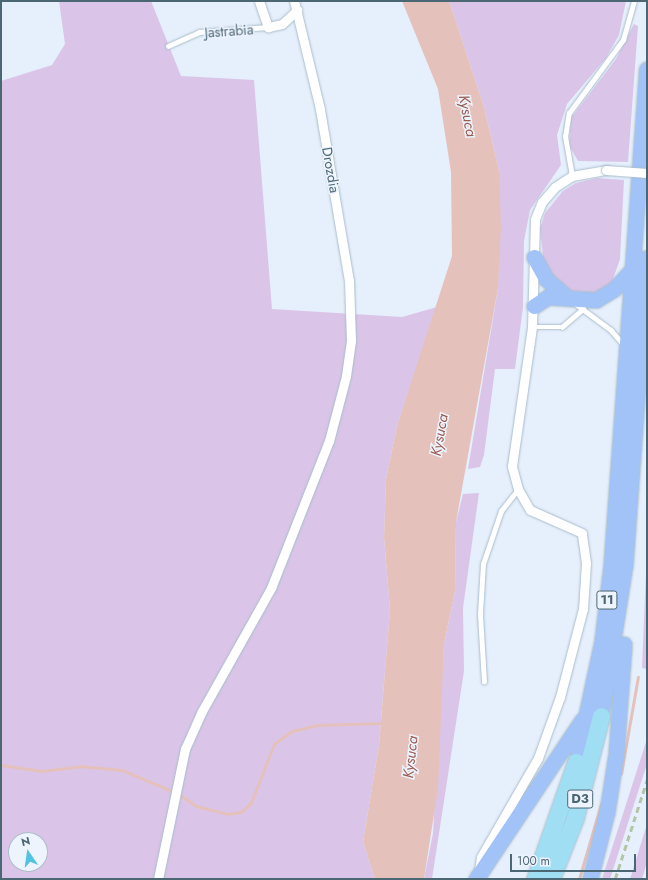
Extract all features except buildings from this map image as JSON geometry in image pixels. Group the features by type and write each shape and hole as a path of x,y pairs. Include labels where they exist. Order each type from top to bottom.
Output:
{"highway":[{"name":"D3","path":"551,879 575,818 594,714"},
{"name":"D3","path":"535,879 576,762"}],"main road":[{"name":"11","path":"594,714 611,566 647,69"},
{"path":"534,257 546,279 568,298"},
{"name":"11","path":"621,598 647,258"},
{"path":"534,306 548,297 596,300 614,289 632,270"},
{"path":"592,875 616,754 628,610 621,598"},
{"name":"D3","path":"576,762 594,714 621,598"},
{"path":"477,878 594,714"}],"street":[{"name":"Jastrabia","path":"259,1 268,27 282,24 296,5"},
{"name":"Drozdia","path":"158,879 176,786 192,732 271,588 314,480 337,414 351,341 348,274 320,109 296,5"},
{"path":"477,878 481,857 538,758 560,697 583,609 586,564 582,533 530,510 518,489 512,455 532,327 534,306 535,219 542,202 555,187 572,176 606,170 647,173"}],"lane":[{"path":"572,176 565,137 569,113 623,40 634,1"},
{"name":"Jastrabia","path":"168,46 199,32 268,27"},
{"path":"568,298 611,330 626,351"},
{"path":"532,327 562,327 583,309"},
{"path":"484,682 480,614 483,564 501,510 518,489"}],"shaded area":[{"path":"59,1 151,1 181,76 254,80 272,309 402,317 437,307 397,426 386,479 384,537 390,610 379,745 363,842 375,879 1,879 1,81 52,65 65,44"},
{"path":"449,1 626,1 619,35 606,58 567,104 557,135 561,165 530,210 524,241 523,307 515,369 495,369 484,455 480,467 468,469 498,288 499,171 484,107"},
{"path":"634,24 638,26 628,162 578,161 569,145 571,118 616,59"},
{"path":"597,178 624,180 620,259 611,285 601,291 578,297 556,284 544,265 540,229 545,213 563,191 576,183"},
{"path":"479,493 463,608 464,671 432,879 424,879 433,833 444,644 455,591 456,522 463,494"},
{"path":"647,548 647,669 642,668"},
{"path":"647,739 647,764 610,879 602,879"},
{"path":"647,824 647,862 642,879 630,879"}],"water":[{"name":"Kysuca","path":"402,1 449,1 484,107 499,171 501,226 498,288 456,522 455,591 444,644 438,788 424,879 375,879 363,842 379,745 390,610 384,537 386,479 397,426 452,256 451,172 438,89"}],"waterway":[{"path":"621,774 638,677"},
{"path":"179,794 196,806 227,814 241,812 251,803 274,744 292,731 318,725 382,723"},
{"path":"1,765 42,771 80,766 122,770 174,792"},
{"path":"579,879 601,804"}],"railway":[{"path":"615,879 647,780"}]}
